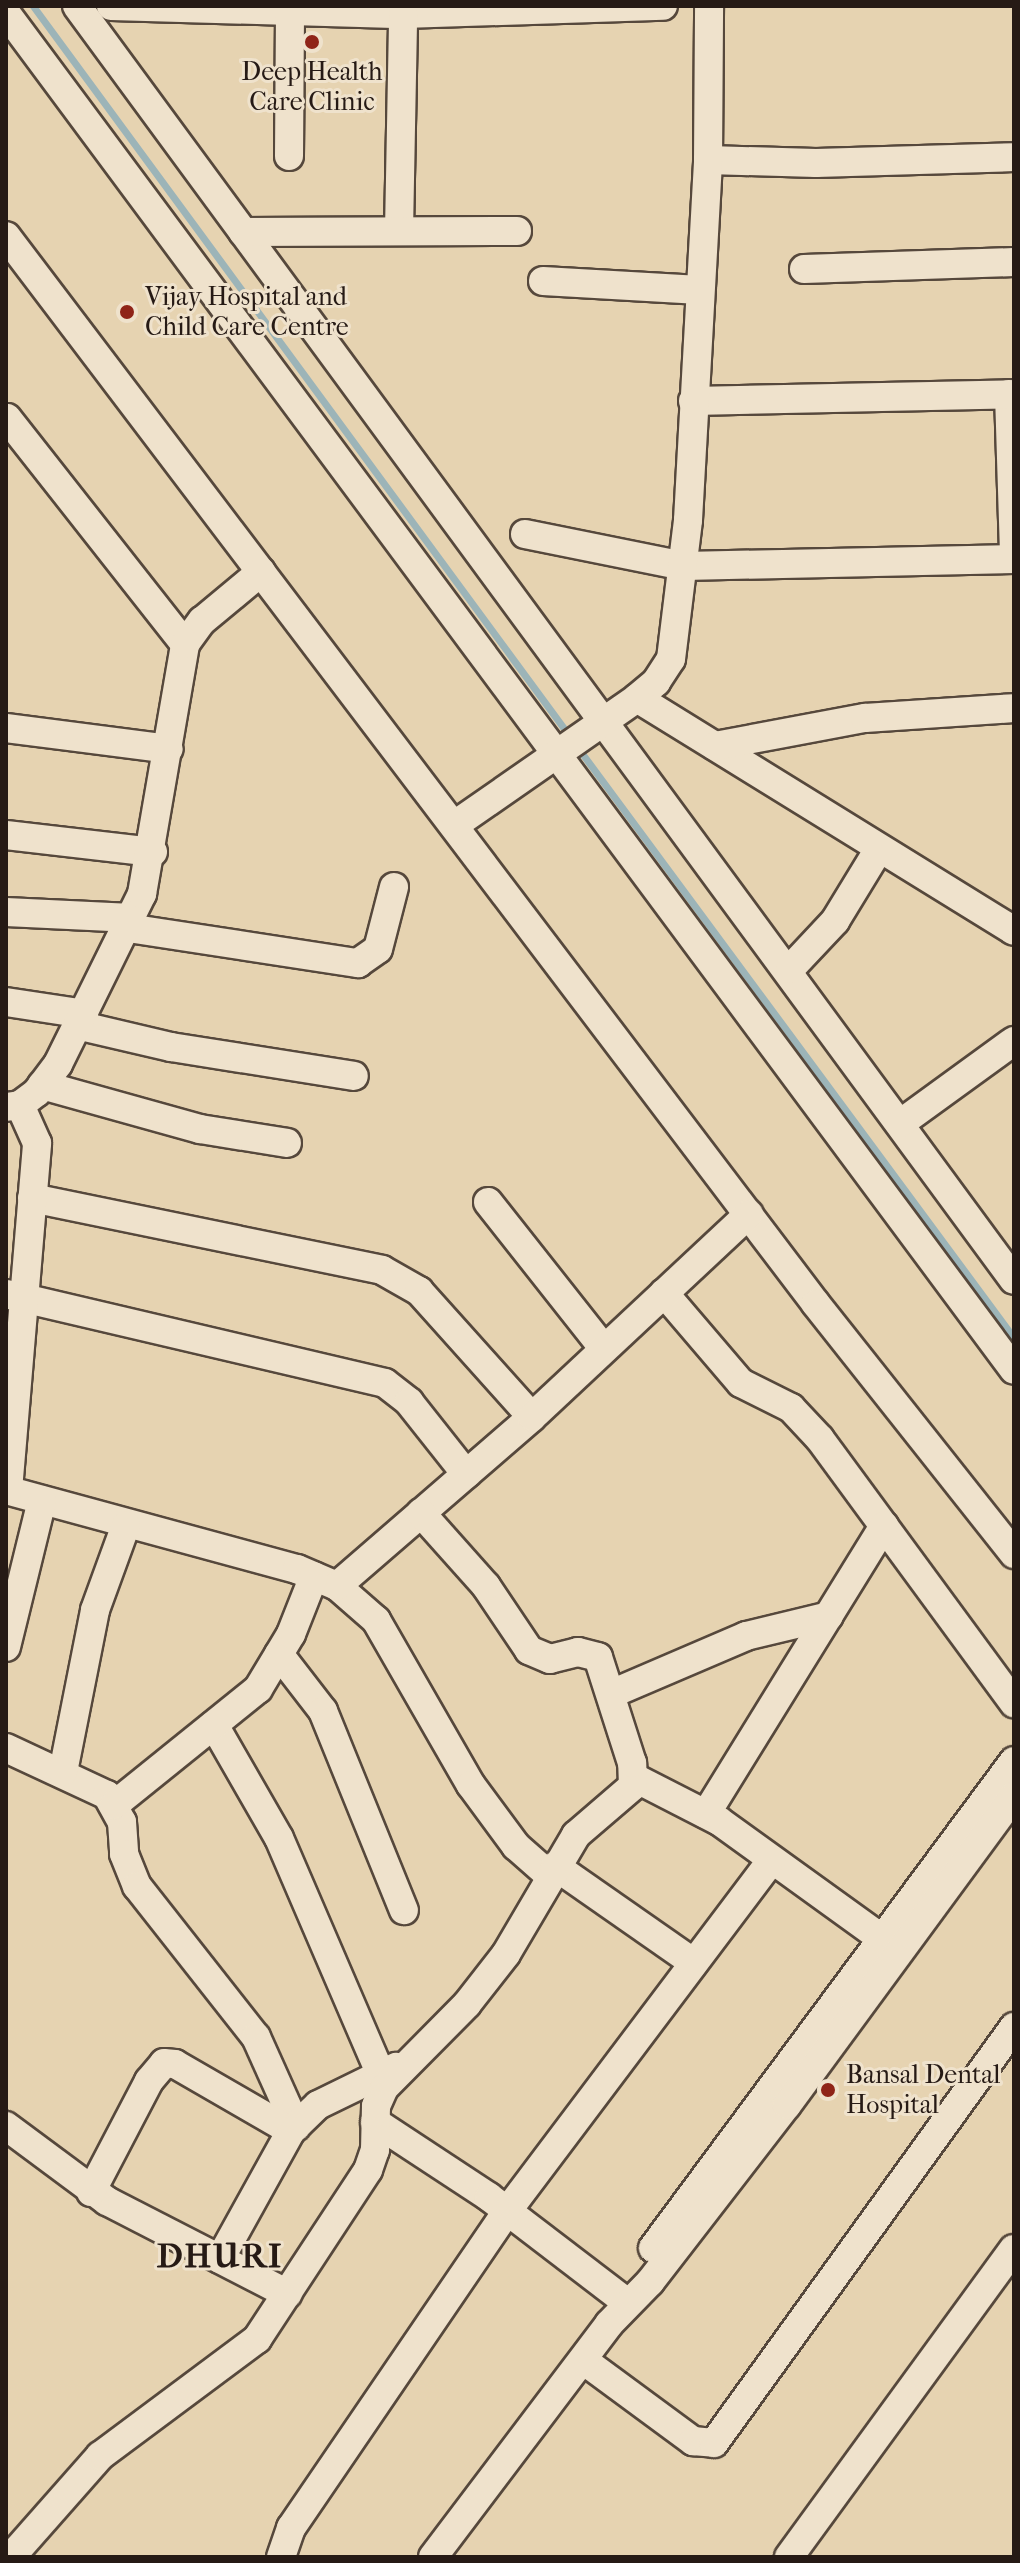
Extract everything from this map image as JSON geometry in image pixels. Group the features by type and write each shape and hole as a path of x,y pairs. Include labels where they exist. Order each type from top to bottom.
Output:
{"street":[{"path":"95,10 363,9 403,14 663,6"},
{"path":"456,824 637,698 656,682 671,659 684,566 708,160 709,6"},
{"path":"95,10 243,232 347,367 476,554 790,969 1014,1280"},
{"path":"289,156 290,11"},
{"path":"6,13 565,746 743,999 1014,1370"},
{"path":"399,231 403,14"},
{"path":"708,160 816,163 1014,157"},
{"path":"243,232 517,231"},
{"path":"6,236 456,824 749,1214 1014,1554"},
{"path":"804,269 1014,262"},
{"path":"543,281 700,290"},
{"path":"693,401 1012,394 1014,549"},
{"path":"7,418 185,644"},
{"path":"525,534 684,566 1014,559"},
{"path":"261,572 202,621 185,644 153,852 130,923 81,1019 42,1085 13,1106 36,1131 32,1198 14,1297 7,1490 326,1581 376,1620 471,1785 516,1846 694,1963"},
{"path":"637,698 1009,933"},
{"path":"715,746 865,718 1014,708"},
{"path":"6,728 169,749"},
{"path":"6,835 153,852"},
{"path":"790,969 835,921 879,849"},
{"path":"6,912 130,923 358,963 378,949 394,887"},
{"path":"6,1002 81,1019 171,1047 354,1076"},
{"path":"901,1123 1014,1041"},
{"path":"42,1085 200,1129 287,1143"},
{"path":"32,1198 382,1270 419,1291 532,1417"},
{"path":"488,1202 604,1349"},
{"path":"114,1805 258,1689 326,1581 421,1513 532,1417 749,1214"},
{"path":"664,1293 741,1383 791,1408 884,1526 1014,1703"},
{"path":"14,1297 385,1383 409,1402 466,1474"},
{"path":"6,1647 14,1570 42,1500"},
{"path":"220,2259 293,2128 318,2105 392,2068 467,2004 497,1966 576,1835 630,1793 635,1778 598,1657 590,1652 550,1659 529,1650 486,1586 421,1513"},
{"path":"63,1772 95,1610 126,1525"},
{"path":"706,1814 884,1526"},
{"path":"611,1694 746,1636 829,1616"},
{"path":"279,1654 323,1711 404,1910"},
{"path":"11,2557 100,2456 239,2358 288,2294 368,2170 375,2122 392,2068 279,1838 214,1725"},
{"path":"6,1748 95,1787 114,1805 122,1822 124,1854 137,1886 256,2037 293,2128"},
{"path":"609,2324 621,2298 880,1937 1014,1761"},
{"path":"635,1778 706,1814 880,1937"},
{"path":"433,2557 609,2324 650,2282 777,2118 1014,1796"},
{"path":"281,2557 291,2528 508,2210 772,1860"},
{"path":"583,2360 693,2441 714,2443 1014,2027"},
{"path":"91,2192 149,2081 164,2063 175,2064 293,2128"},
{"path":"375,2122 508,2210 621,2298"},
{"path":"6,2126 91,2192 288,2294"},
{"path":"789,2557 1014,2249"}],"waterway":[{"path":"33,6 571,738"},
{"path":"578,748 1014,1338"}],"place":[{"name":"Deep Health Care Clinic","path":"312,42"},
{"name":"Vijay Hospital and Child Care Centre","path":"127,312"},
{"name":"Bansal Dental Hospital","path":"828,2090"}],"district":[{"name":"DHURI","path":"220,2257"}]}
